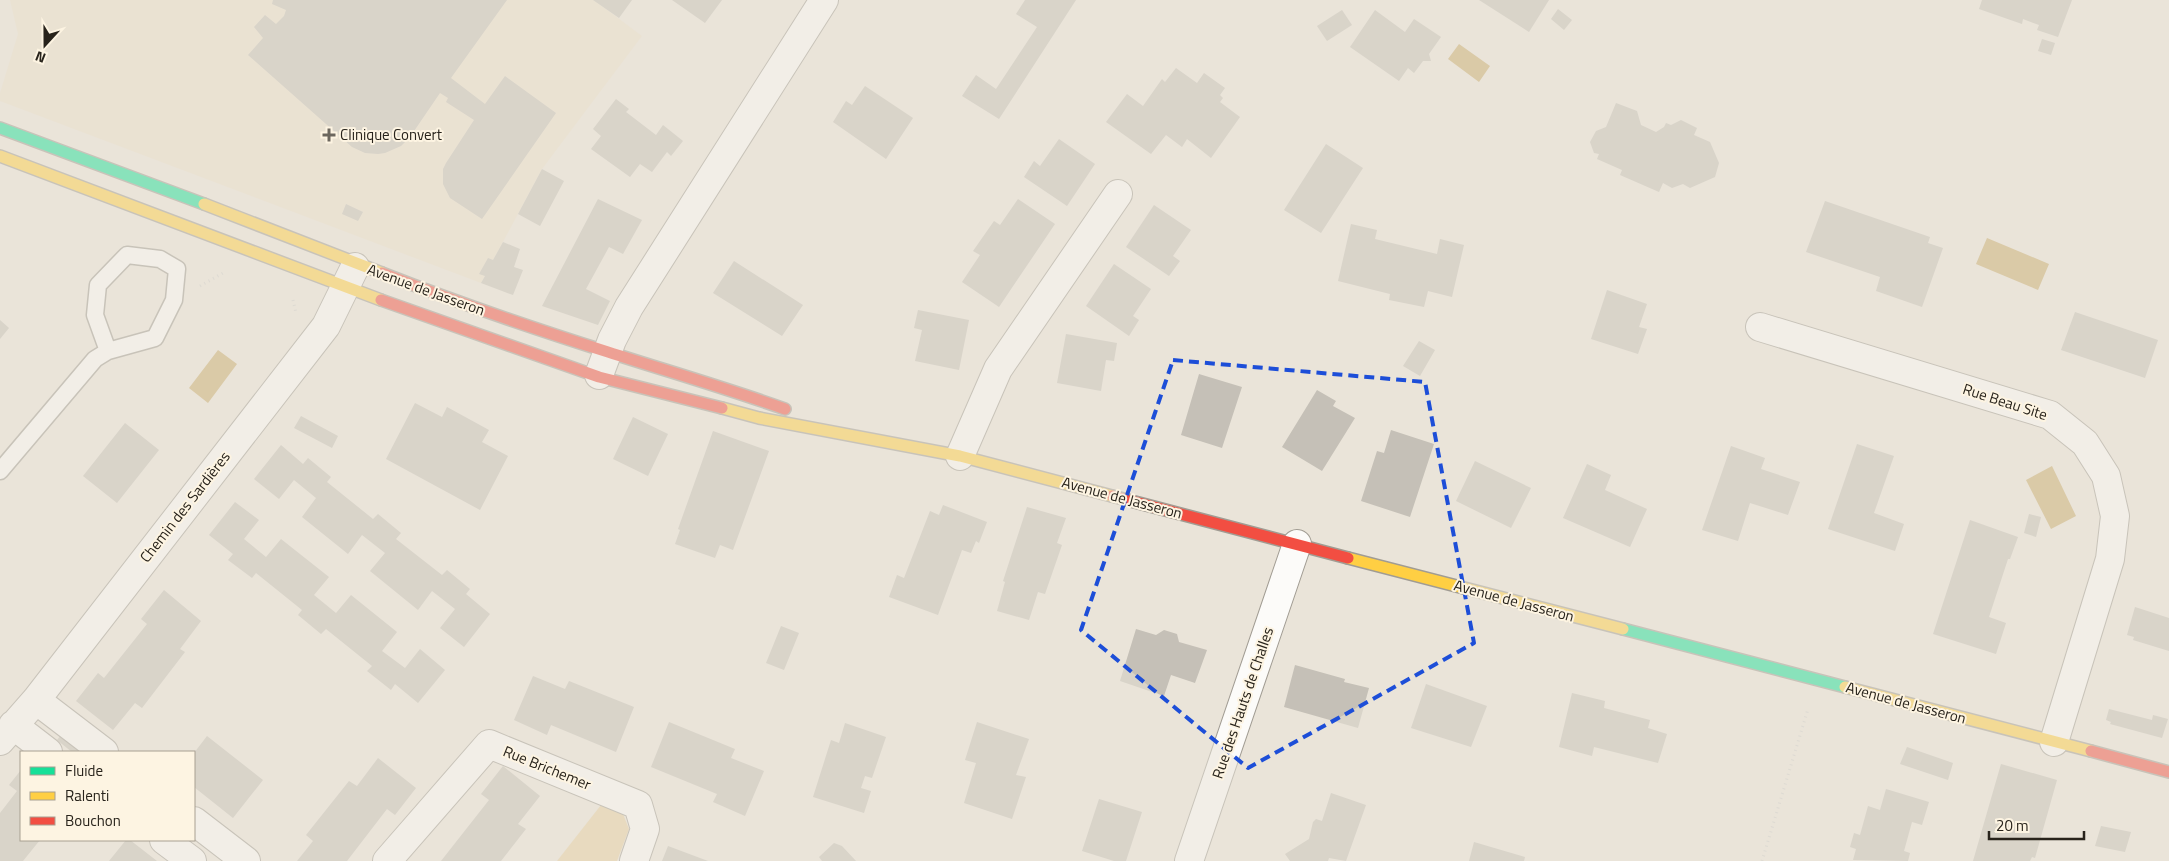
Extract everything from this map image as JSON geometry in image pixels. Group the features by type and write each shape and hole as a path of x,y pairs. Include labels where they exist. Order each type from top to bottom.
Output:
{"main road":[{"name":"Avenue de Jasseron","path":"0,128 262,226 352,276 446,298 603,364 727,388 857,435"},
{"name":"Avenue de Jasseron","path":"0,156 760,418 960,456 2169,772"}],"street":[{"path":"603,364 629,307 824,0"},
{"path":"960,456 998,369 1118,194"},
{"name":"Chemin des Sardières","path":"6,733 36,700 321,333 352,276"},
{"name":"Rue Beau Site","path":"1760,326 2050,415 2085,443 2106,476 2115,516 2110,560 2054,742"},
{"name":"Rue des Hauts de Challes","path":"1188,861 1297,544"},
{"path":"36,700 103,751"},
{"path":"6,733 46,751"},
{"name":"Rue Brichemer","path":"387,861 489,744 638,805 645,829 634,861"},
{"path":"195,822 246,861"},
{"path":"165,841 192,861"}],"lane":[{"path":"0,471 95,359 108,351 155,338 174,300 177,269 160,259 127,256 98,285 95,315 108,351"}],"path":[{"path":"1762,861 1817,680"}],"highlighted area":[{"path":"1173,360 1425,382 1474,643 1248,768 1081,630"}],"shaded area":[{"name":"Clinique Convert","path":"10,0 594,0 642,36 542,169 481,283 0,101 0,93 18,34"},
{"path":"1459,44 1490,66 1479,82 1448,59"},
{"path":"1987,238 2049,264 2038,290 1976,264"},
{"path":"218,350 237,364 208,403 189,388"},
{"path":"2052,466 2076,516 2051,529 2026,480"},
{"path":"601,805 623,814 629,829 617,861 557,861"}],"building":[{"path":"273,0 507,0 451,78 485,104 505,76 556,113 482,219 450,198 443,184 443,169 474,120 446,102 448,98 440,93 410,137 401,146 378,154 365,153 352,147 248,55 263,38 254,27 265,15 276,24 284,16 286,10 272,4"},
{"path":"593,0 632,0 619,18"},
{"path":"672,0 722,0 705,23"},
{"path":"1025,0 1076,0 999,119 962,96 976,75 996,89 1037,27 1016,14"},
{"path":"1479,0 1549,0 1529,32"},
{"path":"1982,0 2072,0 2058,37 2037,30 2039,25 2023,19 2022,24 1979,9"},
{"path":"1558,9 1572,20 1564,30 1551,19"},
{"path":"1342,10 1352,25 1327,41 1317,26"},
{"path":"1375,10 1405,32 1414,19 1441,37 1429,54 1431,61 1423,61 1414,73 1408,68 1399,81 1350,47"},
{"path":"2042,39 2055,43 2051,55 2038,51"},
{"path":"1176,68 1197,83 1204,73 1225,88 1220,95 1223,98 1220,102 1240,117 1211,158 1187,139 1182,147 1166,135 1151,154 1106,122 1127,94 1143,106 1162,79 1165,82"},
{"path":"865,86 913,118 886,159 833,122 846,101 852,105"},
{"path":"616,99 629,109 626,112 656,135 663,125 683,141 671,156 667,152 652,172 640,164 630,177 591,149 601,136 593,129"},
{"path":"1616,103 1637,111 1641,125 1656,132 1664,127 1666,123 1671,125 1681,120 1697,128 1694,135 1710,142 1719,163 1715,177 1690,188 1683,184 1672,188 1663,183 1659,192 1620,175 1622,170 1597,159 1599,154 1594,153 1590,142 1596,131 1606,127"},
{"path":"1059,139 1095,164 1067,206 1024,177 1034,161 1040,166"},
{"path":"1326,144 1363,168 1321,233 1284,210"},
{"path":"542,169 564,181 540,226 518,214"},
{"path":"598,199 642,220 623,254 609,247 586,289 610,301 598,325 542,306"},
{"path":"1018,199 1055,224 999,307 962,282 980,255 973,251 994,221 1000,225"},
{"path":"1825,201 1930,237 1928,243 1943,248 1922,307 1876,291 1880,277 1806,252"},
{"path":"346,204 363,212 358,221 342,214"},
{"path":"1154,205 1191,230 1173,256 1180,261 1169,276 1126,247"},
{"path":"1351,224 1377,230 1375,239 1437,254 1440,239 1464,245 1452,297 1428,291 1424,307 1389,300 1390,294 1338,281"},
{"path":"503,242 520,249 514,267 523,270 513,295 481,283 485,276 479,274 488,258 493,260"},
{"path":"734,261 803,305 782,336 713,293"},
{"path":"1114,264 1151,289 1133,316 1139,320 1129,336 1086,306"},
{"path":"1607,290 1647,304 1639,327 1647,329 1638,354 1591,339"},
{"path":"918,310 969,320 959,370 915,361 922,330 914,328"},
{"path":"2075,312 2158,340 2145,378 2061,350"},
{"path":"0,320 9,328 0,339"},
{"path":"1066,334 1117,343 1114,361 1106,360 1101,391 1057,383"},
{"path":"1419,341 1435,350 1420,376 1403,366"},
{"path":"1199,374 1242,387 1222,448 1181,435"},
{"path":"1317,390 1336,401 1333,406 1355,418 1322,471 1282,447"},
{"path":"415,403 442,417 447,407 489,430 482,442 508,456 480,510 386,459"},
{"path":"301,416 338,436 332,448 294,428"},
{"path":"633,417 668,434 648,476 613,459"},
{"path":"125,423 159,450 117,503 83,476"},
{"path":"1391,430 1434,444 1410,517 1361,501 1377,451 1384,453"},
{"path":"713,431 769,451 733,550 720,545 715,558 675,544 680,530 678,529"},
{"path":"1857,444 1894,456 1874,513 1904,524 1895,551 1828,529"},
{"path":"281,445 303,464 308,458 331,477 327,482 373,519 378,514 401,533 396,539 442,575 447,570 470,589 466,594 490,614 464,647 440,628 455,609 432,591 418,610 370,571 385,553 362,535 348,554 302,517 316,498 294,480 279,499 254,479"},
{"path":"1731,446 1765,458 1761,469 1800,482 1788,515 1750,503 1738,541 1702,530"},
{"path":"1475,461 1531,488 1511,528 1456,501"},
{"path":"1587,464 1611,475 1605,490 1647,509 1630,547 1563,518"},
{"path":"235,502 259,520 244,539 266,557 281,539 329,577 314,595 336,613 351,595 397,632 382,651 405,668 420,649 445,670 418,703 395,684 391,690 367,671 372,666 326,629 321,634 298,615 302,610 256,573 252,578 228,560 233,554 209,535"},
{"path":"943,505 987,522 979,543 976,541 971,553 962,550 938,615 889,597 897,575 904,578 930,511 939,515"},
{"path":"1027,507 1066,518 1057,543 1062,545 1045,594 1038,592 1029,620 997,611 1005,582 1003,581"},
{"path":"2029,514 2041,517 2036,537 2024,533"},
{"path":"1970,520 2018,537 2010,559 2008,559 1989,617 2006,623 1996,654 1933,634"},
{"path":"164,590 201,621 180,649 185,652 142,708 135,703 113,730 76,701 98,673 104,678 147,624 141,619"},
{"path":"2135,607 2169,618 2169,651 2133,640 2134,637 2127,635"},
{"path":"781,626 799,633 784,670 766,663"},
{"path":"1136,629 1156,635 1164,630 1177,634 1179,642 1207,650 1195,683 1171,675 1164,696 1120,681"},
{"path":"1295,665 1345,679 1344,682 1369,688 1358,728 1284,707"},
{"path":"533,676 565,689 569,681 634,707 616,752 551,725 547,735 514,720"},
{"path":"1426,684 1487,706 1471,747 1411,728"},
{"path":"1572,693 1605,701 1604,708 1650,720 1648,728 1667,734 1658,763 1594,747 1592,756 1559,747"},
{"path":"2109,709 2152,720 2153,715 2168,719 2162,738 2110,724 2111,722 2106,720"},
{"path":"669,722 735,749 731,758 764,771 745,816 713,802 717,794 651,767"},
{"path":"977,722 1029,739 1016,775 1026,777 1012,819 964,803 976,763 965,760"},
{"path":"845,723 886,737 872,778 865,776 861,788 871,791 864,813 813,797 831,740 839,743"},
{"path":"66,729 84,744 78,751 71,751 57,740"},
{"path":"207,736 263,780 233,818 195,788 195,752"},
{"path":"1907,747 1953,763 1948,780 1900,764"},
{"path":"378,758 416,788 395,815 387,809 347,861 297,861 313,841 306,835 349,781 357,786"},
{"path":"2001,764 2057,780 2035,858 2032,857 2030,861 1973,861"},
{"path":"503,766 540,796 518,824 526,829 501,861 441,861 489,800 481,794"},
{"path":"20,771 20,841 39,841 23,861 0,861 0,813 17,791 9,785"},
{"path":"1886,789 1929,802 1922,825 1912,822 1904,851 1910,853 1908,861 1853,860 1856,849 1850,847 1854,833 1860,835 1868,806 1880,810"},
{"path":"1331,793 1366,805 1346,861 1329,858 1328,861 1290,861 1285,854 1309,839 1313,822 1316,819 1322,821"},
{"path":"1099,799 1142,812 1126,861 1114,861 1082,851"},
{"path":"2101,826 2131,832 2125,852 2095,846"},
{"path":"125,841 131,841 157,861 109,861"},
{"path":"1474,842 1525,857 1524,861 1469,861"},
{"path":"834,843 842,846 856,861 822,861 819,857"},
{"path":"668,846 708,861 662,861"}],"traffic: fast":[{"path":"0,128 204,204"},
{"path":"1623,629 1845,687"}],"traffic: slow":[{"path":"0,156 381,300"},
{"path":"204,204 382,273"},
{"path":"722,408 759,418 960,456 1112,496"},
{"path":"1348,558 1623,629"},
{"path":"1845,687 2091,751"}],"traffic: jam":[{"path":"382,273 523,324 785,409"},
{"path":"381,300 599,377 722,408"},
{"path":"1112,496 1348,558"},
{"path":"2091,751 2169,772"}],"place":[{"name":"Clinique Convert","path":"329,135"}]}
